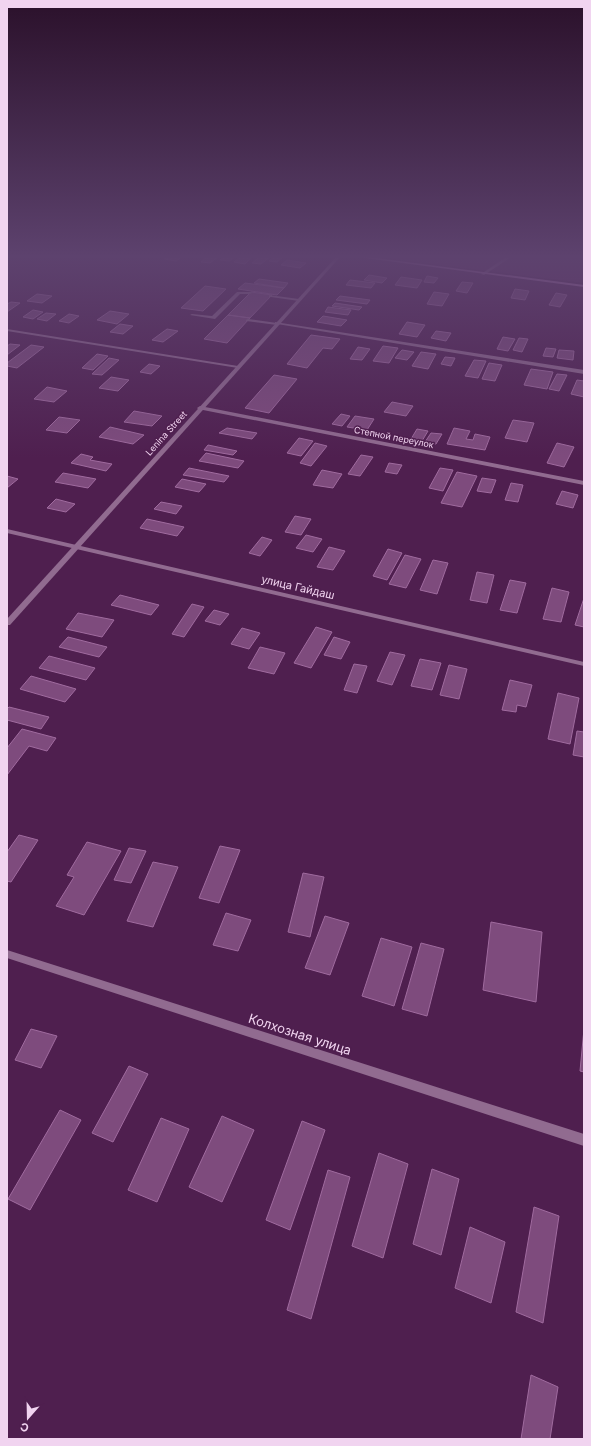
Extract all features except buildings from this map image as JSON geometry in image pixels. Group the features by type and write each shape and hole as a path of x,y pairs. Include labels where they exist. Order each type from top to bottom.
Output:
{"street":[{"name":"Lenina Street","path":"7,623 277,323"},
{"path":"280,323 584,372"},
{"path":"7,330 238,367"},
{"name":"Степной переулок","path":"200,408 584,483"},
{"name":"улица Гайдаш","path":"7,531 584,664"},
{"name":"Колхозная улица","path":"7,954 584,1140"}]}
